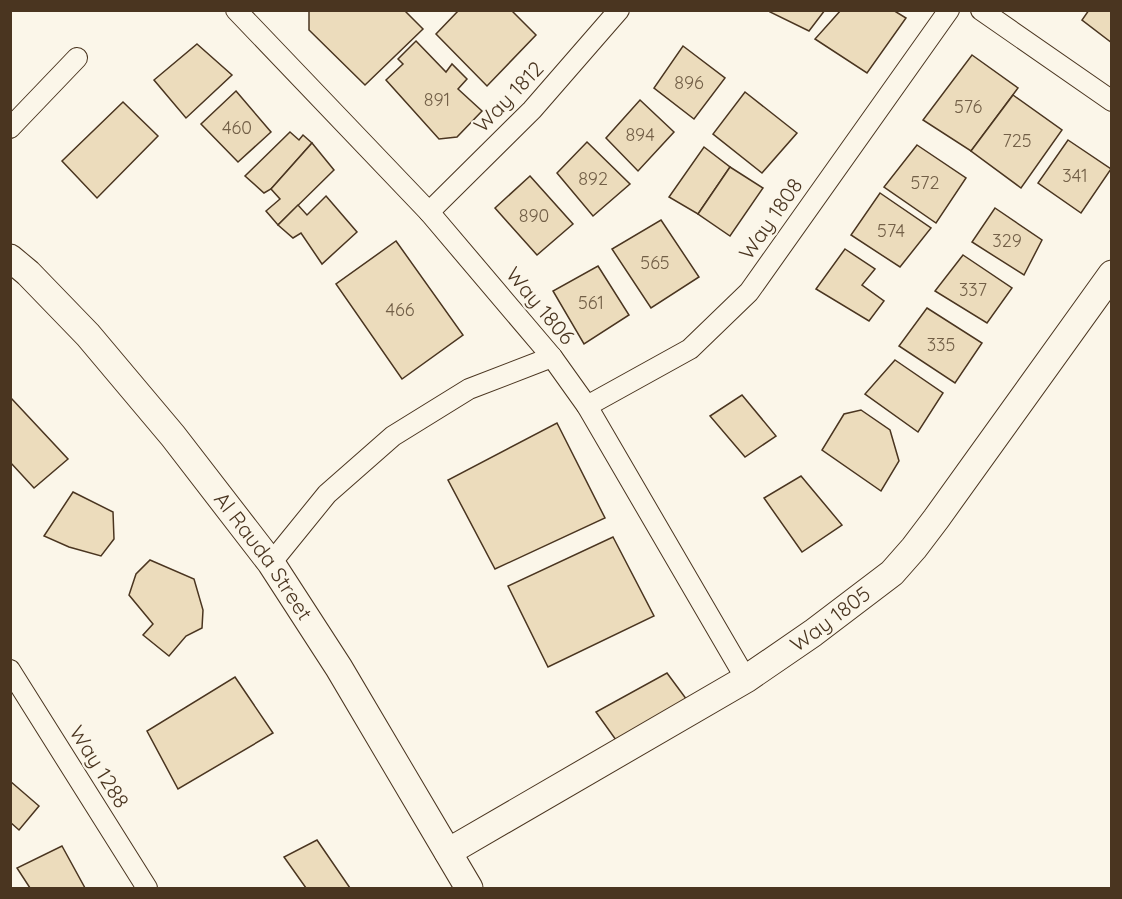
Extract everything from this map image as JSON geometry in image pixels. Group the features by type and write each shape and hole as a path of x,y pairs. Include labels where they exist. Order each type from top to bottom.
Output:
{"street":[{"name":"Way 1812","path":"429,212 532,110 620,10"},
{"name":"Way 1808","path":"587,406 690,349 749,292 949,10"},
{"path":"981,10 1112,101"},
{"name":"Way 1806","path":"243,13 429,212 552,357 587,406 746,679"},
{"path":"10,128 77,58"},
{"name":"Al Rauda Street","path":"10,258 28,273 88,334 173,436 272,563 339,668 469,888"},
{"name":"Way 1805","path":"448,852 746,679 876,586 900,565 936,519 1112,274"},
{"path":"272,563 327,494 393,436 469,389 552,357"},
{"name":"Way 1288","path":"10,670 147,888"}],"building":[{"path":"309,10 404,10 423,29 365,85 309,30"},
{"path":"459,10 511,10 536,35 487,86 436,34"},
{"path":"771,10 825,10 809,31 770,12"},
{"path":"841,10 893,10 906,18 867,73 815,39"},
{"path":"1089,10 1112,10 1112,43 1082,20"},
{"path":"416,41 446,72 452,64 467,79 458,89 482,111 457,137 439,139 386,80 403,64 398,59"},
{"path":"197,44 232,75 186,118 154,80"},
{"path":"683,46 725,78 694,119 654,88"},
{"path":"972,55 1018,88 971,151 923,120"},
{"path":"236,91 271,132 238,162 201,124"},
{"path":"745,92 797,133 762,173 713,134"},
{"path":"1013,95 1062,130 1021,188 971,151"},
{"path":"640,100 674,132 638,171 606,138"},
{"path":"123,102 158,136 97,198 62,161"},
{"path":"290,132 299,140 303,135 312,143 271,189 264,193 245,176"},
{"path":"1068,140 1111,169 1081,213 1038,183"},
{"path":"587,142 630,184 593,216 557,173"},
{"path":"312,143 334,170 278,225 266,211 280,199 271,189"},
{"path":"917,145 966,178 936,223 884,187"},
{"path":"704,147 730,167 698,214 669,197"},
{"path":"730,167 763,188 730,236 698,214"},
{"path":"530,176 573,224 537,255 495,208"},
{"path":"880,193 931,228 900,267 851,235"},
{"path":"326,196 357,232 322,264 301,233 293,238 278,225 298,205 307,215"},
{"path":"995,208 1042,240 1024,275 972,242"},
{"path":"661,220 699,277 651,308 612,249"},
{"path":"396,241 463,335 402,379 336,284"},
{"path":"845,249 875,269 862,285 884,301 869,321 816,289"},
{"path":"963,255 1012,288 987,323 935,291"},
{"path":"598,266 629,315 584,344 553,291"},
{"path":"927,308 982,343 955,383 899,346"},
{"path":"895,360 943,393 918,432 865,394"},
{"path":"742,395 776,436 745,457 710,416"},
{"path":"11,398 68,459 34,488 10,462"},
{"path":"861,410 890,430 899,461 881,491 822,450 844,414"},
{"path":"557,423 605,518 495,569 448,480"},
{"path":"801,476 842,525 802,552 764,498"},
{"path":"73,492 113,512 114,539 101,556 69,547 44,536"},
{"path":"613,537 654,616 548,667 508,586"},
{"path":"150,560 194,579 203,610 202,628 186,636 169,656 143,635 153,624 129,595 136,574"},
{"path":"667,673 687,700 616,740 596,712"},
{"path":"235,677 273,733 178,789 147,731"},
{"path":"10,781 39,806 19,830 10,822"},
{"path":"317,840 350,888 306,888 284,857"},
{"path":"62,846 85,888 30,888 17,868"}]}
